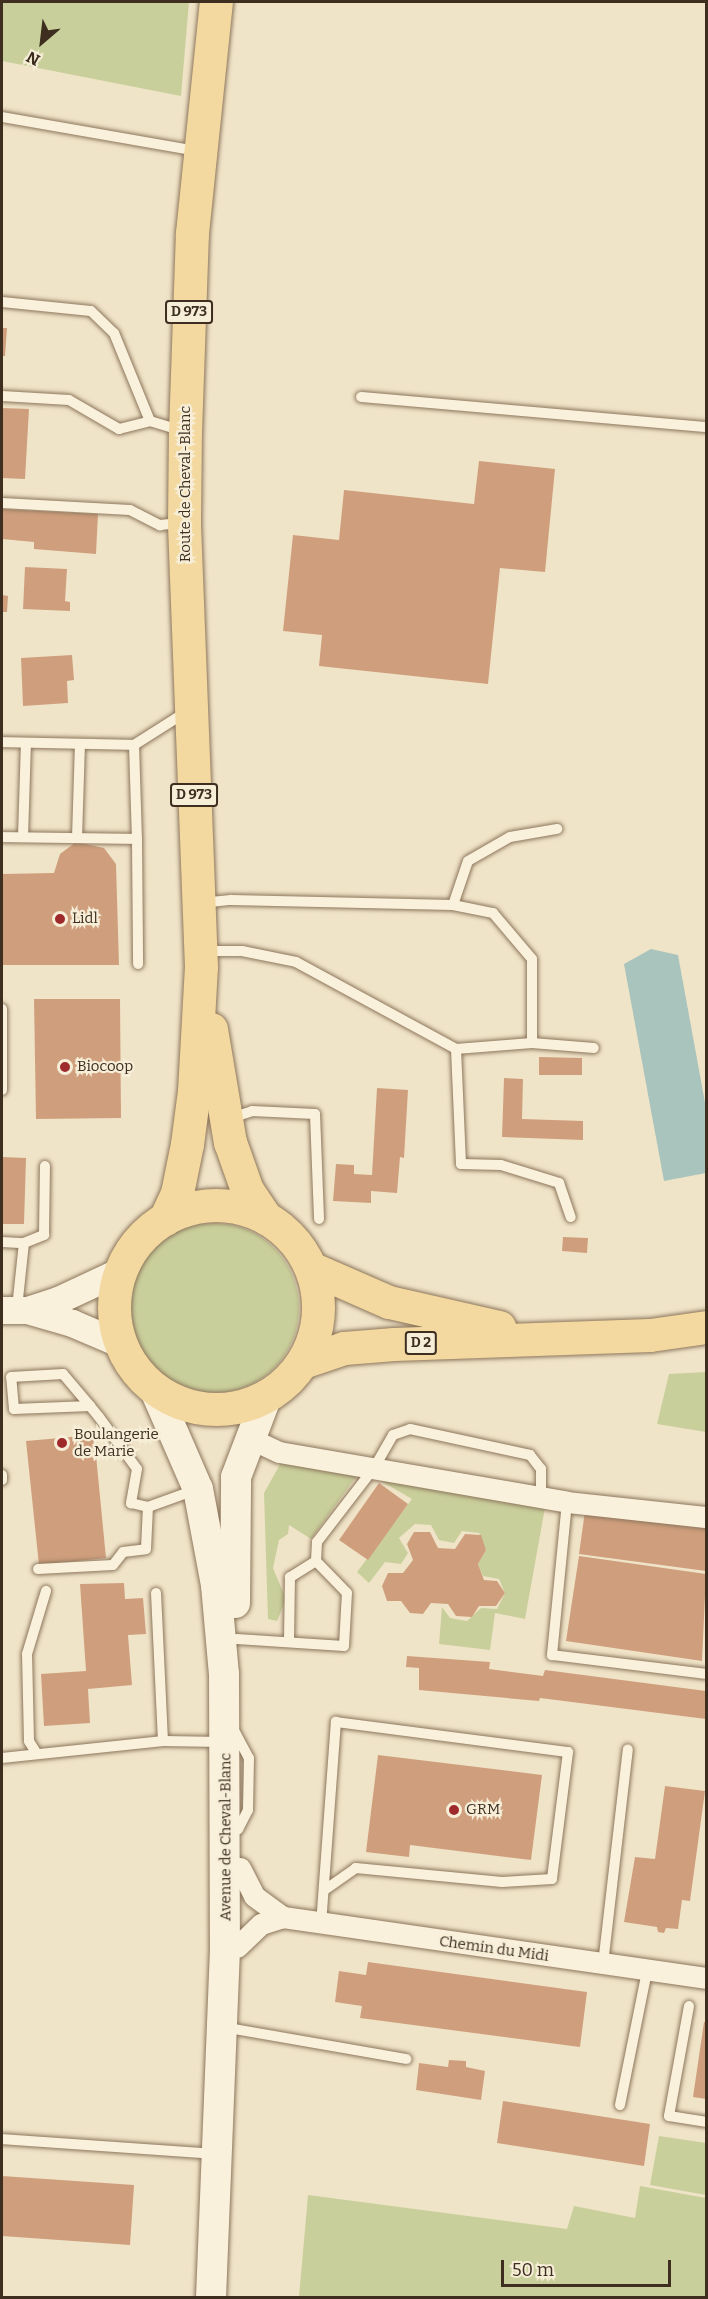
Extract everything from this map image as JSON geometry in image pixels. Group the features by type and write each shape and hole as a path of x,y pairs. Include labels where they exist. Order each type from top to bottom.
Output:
{"main road":[{"name":"Route de Cheval-Blanc","path":"200,959 184,523 185,432 192,233 216,2"},
{"name":"D 973","path":"200,959 230,1142 247,1190 266,1218"},
{"name":"D 973","path":"165,1219 177,1193 190,1123 200,959"},
{"path":"215,1205 241,1208 266,1218 284,1231 311,1268 317,1287 317,1326 303,1362 287,1381 267,1396 222,1409 198,1407 175,1400 154,1388 141,1376 121,1344 115,1320 115,1296 120,1271 146,1232 165,1219 189,1208 215,1205"},
{"name":"D 2","path":"311,1268 389,1302 542,1335"},
{"name":"D 2","path":"303,1362 357,1347 542,1335 650,1335 706,1327"},
{"name":"Avenue de Cheval-Blanc","path":"154,1388 198,1489 216,1586 231,1737 240,1868 223,2298"},
{"name":"Avenue de Cheval-Blanc","path":"211,2298 231,1737 237,1639 236,1478 249,1438 267,1396"}],"street":[{"path":"15,1310 96,1285 120,1271"},
{"path":"15,1310 72,1323 121,1344"},
{"path":"249,1438 279,1452 567,1502 706,1517"},
{"name":"Chemin du Midi","path":"240,1868 254,1896 283,1917 321,1925 706,1978"},
{"path":"237,1947 261,1924 283,1917"}],"lane":[{"path":"2,117 200,152"},
{"path":"2,302 91,311 114,333 150,421"},
{"path":"2,396 69,400 119,429 150,421 185,432"},
{"path":"361,397 706,427"},
{"path":"2,503 130,510 159,525 184,523"},
{"path":"2,742 134,745 167,727 191,708"},
{"path":"23,837 26,743"},
{"path":"77,838 80,744"},
{"path":"134,745 138,964"},
{"path":"453,905 468,861 510,837 557,829"},
{"path":"2,837 137,839"},
{"path":"198,904 231,900 453,905 493,913 532,959 532,1043"},
{"path":"200,959 242,951 296,962 456,1049 532,1043 594,1048"},
{"path":"2,1009 2,1090"},
{"path":"456,1049 461,1164 501,1165 559,1183 571,1218"},
{"path":"227,1119 252,1111 315,1114 319,1219"},
{"path":"2,1242 24,1244 44,1235 45,1166"},
{"path":"15,1310 24,1244"},
{"path":"90,1406 14,1409 11,1377 63,1374 90,1406 137,1469 130,1503 148,1507 198,1489"},
{"path":"237,1639 344,1646 346,1593 316,1561 317,1542 374,1468 393,1435 410,1429 530,1455 541,1469 542,1497"},
{"path":"2,1475 2,1480"},
{"path":"567,1502 552,1655 706,1674"},
{"path":"38,1569 113,1565 123,1552 146,1549 148,1507"},
{"path":"289,1642 290,1577 316,1561"},
{"path":"37,1754 29,1741 27,1654 46,1591"},
{"path":"156,1593 163,1741"},
{"path":"321,1925 326,1890 336,1722 568,1752 552,1879 502,1882 356,1868 326,1890"},
{"path":"2,1758 163,1741 231,1737"},
{"path":"603,1965 627,1749"},
{"path":"620,2105 647,1971"},
{"path":"689,2006 669,2116 706,2122"},
{"path":"234,2029 406,2059"},
{"path":"2,2139 217,2154"}],"green space":[{"path":"2,2 189,2 181,96 2,61"},
{"path":"214,1223 246,1230 274,1248 292,1276 299,1308 292,1340 274,1368 246,1386 214,1393 182,1386 154,1368 136,1340 129,1308 136,1276 154,1248 182,1230"},
{"path":"706,1372 706,1432 657,1424 669,1374"},
{"path":"283,1459 355,1473 355,1478 311,1539 289,1525 288,1534 279,1540 273,1568 286,1599 277,1621 268,1619 264,1493"},
{"path":"374,1477 546,1502 525,1619 495,1613 490,1650 439,1644 442,1607 450,1618 467,1621 481,1608 497,1609 505,1593 499,1579 483,1576 478,1564 486,1550 479,1533 462,1531 454,1543 439,1540 431,1525 415,1524 399,1538 408,1553 401,1564 385,1562 369,1583 357,1572 412,1499"},
{"path":"659,2136 706,2143 706,2195 650,2185"},
{"path":"640,2186 706,2198 706,2297 299,2297 308,2195 567,2229 574,2206 635,2218"}],"water":[{"path":"651,949 678,955 706,1108 706,1173 664,1181 624,964"}],"building":[{"path":"2,328 7,328 5,356 2,356"},
{"path":"2,408 29,409 25,479 2,478"},
{"path":"479,461 555,469 545,572 500,568 488,684 319,666 322,635 283,631 293,535 339,540 344,490 474,504"},
{"path":"2,509 98,514 96,554 34,549 34,542 2,539"},
{"path":"25,567 67,569 65,601 70,602 70,611 23,609"},
{"path":"2,595 8,596 7,612 2,612"},
{"path":"72,655 74,680 67,681 68,703 23,706 21,658"},
{"name":"Lidl","path":"76,842 104,848 116,864 119,965 2,965 2,874 54,873 60,854"},
{"path":"34,999 120,999 121,1118 36,1119"},
{"path":"539,1057 582,1058 582,1075 539,1075"},
{"path":"504,1078 523,1079 522,1119 583,1121 583,1140 502,1137"},
{"path":"377,1088 408,1090 404,1158 400,1157 397,1193 371,1191 371,1203 333,1201 336,1164 354,1165 354,1174 372,1175"},
{"path":"2,1157 26,1158 24,1224 2,1224"},
{"path":"563,1237 588,1238 587,1253 562,1251"},
{"path":"94,1435 106,1558 39,1565 26,1441"},
{"path":"379,1483 408,1504 368,1560 339,1540"},
{"path":"585,1511 706,1527 706,1571 579,1554"},
{"path":"414,1532 430,1532 438,1548 455,1549 465,1534 481,1535 486,1550 478,1564 484,1580 497,1581 505,1593 496,1606 479,1606 472,1617 456,1616 448,1604 431,1603 423,1614 410,1613 401,1601 387,1601 382,1586 388,1573 403,1573 413,1560 407,1544"},
{"path":"579,1556 706,1574 702,1661 566,1641"},
{"path":"124,1583 125,1599 143,1598 146,1634 128,1635 132,1685 88,1689 90,1723 44,1726 41,1674 86,1671 80,1584"},
{"path":"407,1656 490,1662 489,1669 543,1676 545,1670 706,1691 706,1719 540,1698 539,1701 419,1690 419,1668 406,1667"},
{"name":"GRM","path":"378,1755 542,1775 531,1860 410,1845 409,1857 366,1852"},
{"path":"665,1786 705,1791 690,1901 682,1900 678,1929 666,1928 664,1933 658,1932 657,1927 624,1922 635,1857 655,1859"},
{"path":"368,1962 587,1992 580,2047 360,2018 362,2006 335,2002 339,1971 366,1975"},
{"path":"704,2022 706,2022 706,2099 693,2097"},
{"path":"449,2060 466,2061 466,2067 485,2071 481,2100 416,2090 419,2063 448,2067"},
{"path":"503,2101 650,2124 644,2166 497,2143"},
{"path":"2,2176 134,2185 130,2245 2,2236"}],"place":[{"name":"Lidl","path":"60,919"},
{"name":"Biocoop","path":"65,1067"},
{"name":"Boulangerie de Marie","path":"62,1443"},
{"name":"GRM","path":"454,1810"}]}
